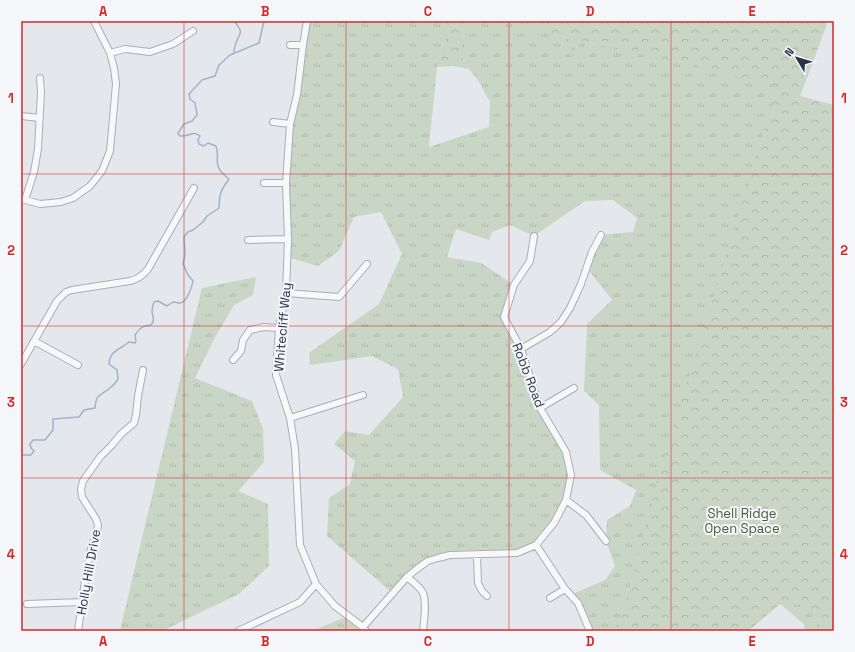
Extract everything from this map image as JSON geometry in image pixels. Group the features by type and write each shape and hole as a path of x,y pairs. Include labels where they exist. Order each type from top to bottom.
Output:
{"street":[{"path":"40,78 41,92 38,149 34,172 23,199 40,204 60,202 73,198 90,186 102,172 110,151 116,84 110,53 94,21"},
{"name":"Whitecliff Way","path":"307,21 297,95 290,124 286,183 288,239 286,293 279,328 276,375 290,418 295,449 300,545 316,584 335,606 365,629"},
{"path":"110,53 125,49 150,52 173,44 193,31"},
{"path":"290,45 303,45"},
{"path":"21,116 40,118"},
{"path":"273,122 290,124"},
{"path":"264,183 286,183"},
{"path":"21,364 56,301 66,292 130,281 138,279 143,275 156,256 194,188"},
{"path":"521,349 550,332 561,322 570,308 581,284 592,252 601,235"},
{"name":"Robb Road","path":"365,629 407,577 428,561 450,555 516,553 536,545 554,523 566,500 571,475 566,452 540,408 521,349 504,317 514,285 530,261 534,236"},
{"path":"248,240 288,239"},
{"path":"286,293 339,297 367,264"},
{"path":"233,360 241,351 243,340 250,330 264,327 279,328"},
{"path":"34,341 78,365"},
{"name":"Holly Hill Drive","path":"78,631 91,549 97,533 98,525 96,519 82,497 81,490 83,481 100,457 121,434 134,423 143,370"},
{"path":"540,408 574,388"},
{"path":"290,418 363,395"},
{"path":"566,500 586,515 606,541"},
{"path":"536,545 565,589 578,603 589,631"},
{"path":"477,555 478,583 482,591 487,596"},
{"path":"407,577 423,593 425,602 424,631"},
{"path":"238,631 300,602 316,584"},
{"path":"550,598 565,589"},
{"path":"28,604 82,602"}],"green space":[{"path":"307,21 444,21 443,23 449,32 442,45 437,67 429,147 489,127 490,102 478,80 460,54 465,21 560,21 583,41 595,44 828,21 800,96 834,617 817,618 822,631 805,631 804,624 780,604 748,631 589,631 570,595 605,580 615,566 606,541 607,520 630,506 636,490 600,470 599,405 584,391 587,324 612,300 587,268 601,235 633,232 637,218 613,200 585,201 534,236 510,225 492,232 489,240 456,229 447,257 481,263 514,285 504,317 521,349 540,408 566,452 571,475 566,500 536,545 517,553 515,549 466,550 441,553 419,563 390,591 327,536 329,498 350,484 355,461 334,444 345,431 369,435 403,397 398,369 372,356 310,365 309,353 379,304 402,254 381,212 354,217 339,251 318,266 287,257 290,124"},
{"path":"444,21 465,21 460,54 469,69 454,66 437,67 442,45 449,33 443,23"},
{"name":"Shell Ridge Open Space","path":"504,21 828,21 800,96 834,105 834,631 822,631 817,617 823,613 803,605 780,604 748,631 614,631 626,603 656,486 777,86 583,41 570,54 562,50 567,37"},
{"path":"256,277 253,295 234,305 213,341 195,378 252,401 263,429 264,462 238,491 268,504 269,566 239,594 162,631 120,630 202,288"},
{"path":"348,616 366,631 312,631"}],"waterway":[{"path":"234,21 240,29 240,34 236,42 234,53"},
{"path":"21,455 31,455 34,451 30,444 33,440 45,440 53,430 53,419 79,417 84,410 95,408 98,397 108,390 118,379 117,370 109,364 111,356 129,342 135,343 135,335 138,331 143,327 151,325 153,320 152,312 154,302 158,301 167,306 173,302 183,302 187,297 193,281 188,275 183,264 185,254 184,237 188,232 203,222 207,216 219,208 221,192 229,179 221,172 218,166 216,146 208,143 204,146 199,144 198,140 200,136 197,134 180,136 178,133 184,124 192,121 197,115 195,103 190,99 189,94 202,80 215,76 219,65 230,55 259,43 264,21"}]}
